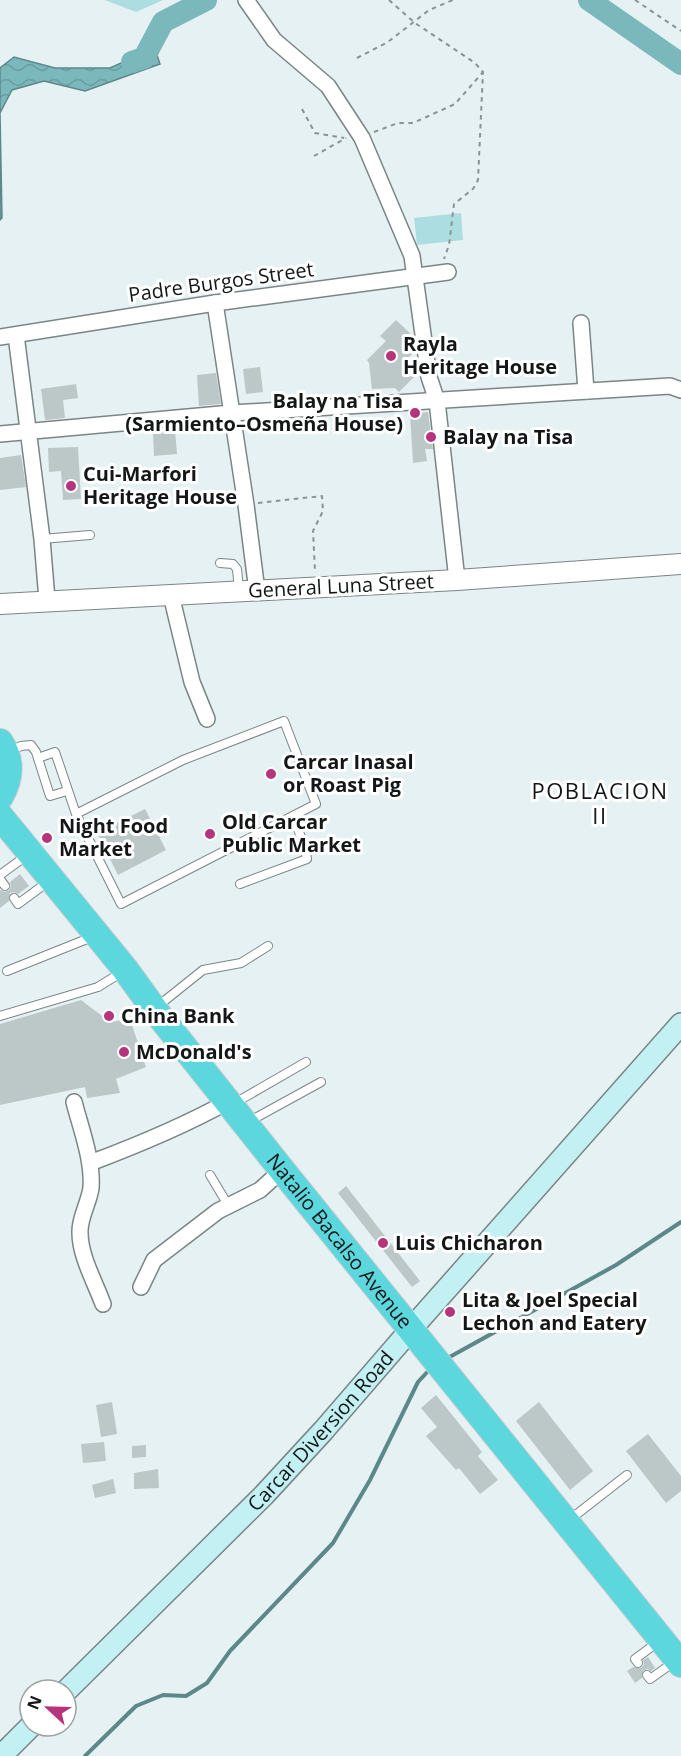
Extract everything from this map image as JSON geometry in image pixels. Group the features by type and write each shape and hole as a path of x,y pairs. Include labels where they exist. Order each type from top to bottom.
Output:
{"highway":[{"path":"0,797 9,776 9,765 3,748"},
{"name":"Natalio Bacalso Avenue","path":"0,816 679,1662"}],"main road":[{"name":"Carcar Diversion Road","path":"78,1679 264,1495 323,1431 681,1024"},
{"path":"1,1756 19,1738"}],"street":[{"path":"246,0 274,40 328,86 362,138 412,256 429,377 437,401 457,580"},
{"name":"Padre Burgos Street","path":"0,337 215,303 444,272"},
{"path":"215,303 246,505 248,591"},
{"path":"581,323 586,392"},
{"path":"16,335 42,539 47,600"},
{"path":"0,434 232,413 670,386 681,390"},
{"name":"General Luna Street","path":"0,604 457,580 681,564"},
{"path":"171,595 192,682 207,719"},
{"path":"74,1102 90,1163 91,1190 80,1232 84,1252 103,1304"},
{"path":"90,1163 236,1110"},
{"path":"141,1287 154,1260 228,1205 260,1190 282,1170"}],"lane":[{"path":"42,539 90,536"},
{"path":"220,563 234,564 248,591"},
{"path":"38,758 55,752 76,814 121,904 316,804 284,721 183,760 76,814"},
{"path":"3,748 31,745 36,752 50,796 68,791"},
{"path":"240,884 307,859 306,847 293,817"},
{"path":"2,880 30,853"},
{"path":"14,898 18,904 51,880"},
{"path":"7,971 96,935"},
{"path":"154,1009 203,970 241,963 268,946"},
{"path":"0,1016 98,987 125,969"},
{"path":"236,1110 306,1062"},
{"path":"236,1110 321,1082"},
{"path":"210,1175 228,1205"},
{"path":"567,1522 627,1475"},
{"path":"638,1663 635,1659 662,1640"},
{"path":"647,1675 650,1679 679,1662"}],"path":[{"path":"389,0 415,22 475,63 483,72 478,180 473,189 454,204 444,272"},
{"path":"357,58 388,42 429,10 453,0"},
{"path":"635,0 681,32"},
{"path":"398,123 412,123 455,104 483,72"},
{"path":"302,109 315,133 344,138"},
{"path":"246,505 322,496 323,512 313,531 316,588"}],"shaded area":[{"path":"105,0 163,0 136,12"},
{"path":"461,213 463,240 417,245 414,218"}],"water":[{"path":"149,31 160,64 85,91 44,81 12,90 0,113 0,68 14,57 55,68 110,68 137,56"},
{"path":"0,113 2,218 0,220"}],"building":[{"name":"Rayla Heritage House","path":"396,320 413,336 414,342 410,347 415,351 403,363 415,376 399,392 395,388 372,389 367,360 386,341 380,336"},
{"path":"260,367 263,392 246,394 243,369"},
{"path":"216,373 221,404 199,406 197,375"},
{"path":"76,384 78,398 63,400 65,418 45,420 41,389"},
{"path":"428,412 433,449 425,449 427,461 413,463 410,414"},
{"path":"175,431 177,454 154,456 153,433"},
{"name":"Cui-Marfori Heritage House","path":"78,447 81,499 63,500 61,471 49,472 48,448"},
{"path":"21,455 26,487 0,490 0,458"},
{"path":"145,809 166,850 118,875 97,833"},
{"path":"20,874 29,886 18,894 10,893 9,901 0,908 0,890 5,892 9,890 10,882"},
{"path":"81,1000 110,1022 130,1019 146,1067 116,1079 120,1093 87,1098 85,1087 0,1105 0,1024"},
{"path":"346,1186 420,1281 412,1287 338,1193"},
{"path":"436,1395 482,1452 478,1456 498,1480 480,1494 459,1468 456,1470 426,1436 437,1427 421,1408"},
{"path":"112,1402 117,1434 101,1437 96,1405"},
{"path":"539,1402 593,1471 570,1490 516,1421"},
{"path":"648,1434 681,1476 681,1491 666,1503 626,1451"},
{"path":"104,1442 106,1461 83,1463 81,1444"},
{"path":"146,1445 146,1457 132,1458 132,1446"},
{"path":"158,1469 159,1488 134,1489 134,1473"},
{"path":"113,1479 116,1493 95,1498 92,1485"},
{"path":"648,1657 655,1668 651,1671 647,1669 643,1671 642,1678 635,1683 627,1671 633,1667 641,1668 644,1665 643,1660"}],"waterway":[{"path":"132,62 144,58 163,22 206,0"},
{"path":"589,0 681,64"},
{"path":"446,1359 616,1265 681,1222"},
{"path":"85,1756 136,1706 163,1695 186,1696 207,1683 230,1651 333,1543 370,1480 418,1382 430,1369"}],"place":[{"name":"Rayla Heritage House","path":"391,356"},
{"name":"Balay na Tisa (Sarmiento–Osmeña House)","path":"415,413"},
{"name":"Balay na Tisa","path":"431,437"},
{"name":"Cui-Marfori Heritage House","path":"71,486"},
{"name":"Carcar Inasal or Roast Pig","path":"271,774"},
{"name":"Old Carcar Public Market","path":"210,834"},
{"name":"Night Food Market","path":"47,838"},
{"name":"China Bank","path":"109,1016"},
{"name":"McDonald's","path":"124,1052"},
{"name":"Luis Chicharon","path":"383,1243"},
{"name":"Lita & Joel Special Lechon and Eatery","path":"450,1312"}],"district":[{"name":"POBLACION II","path":"600,804"}]}
